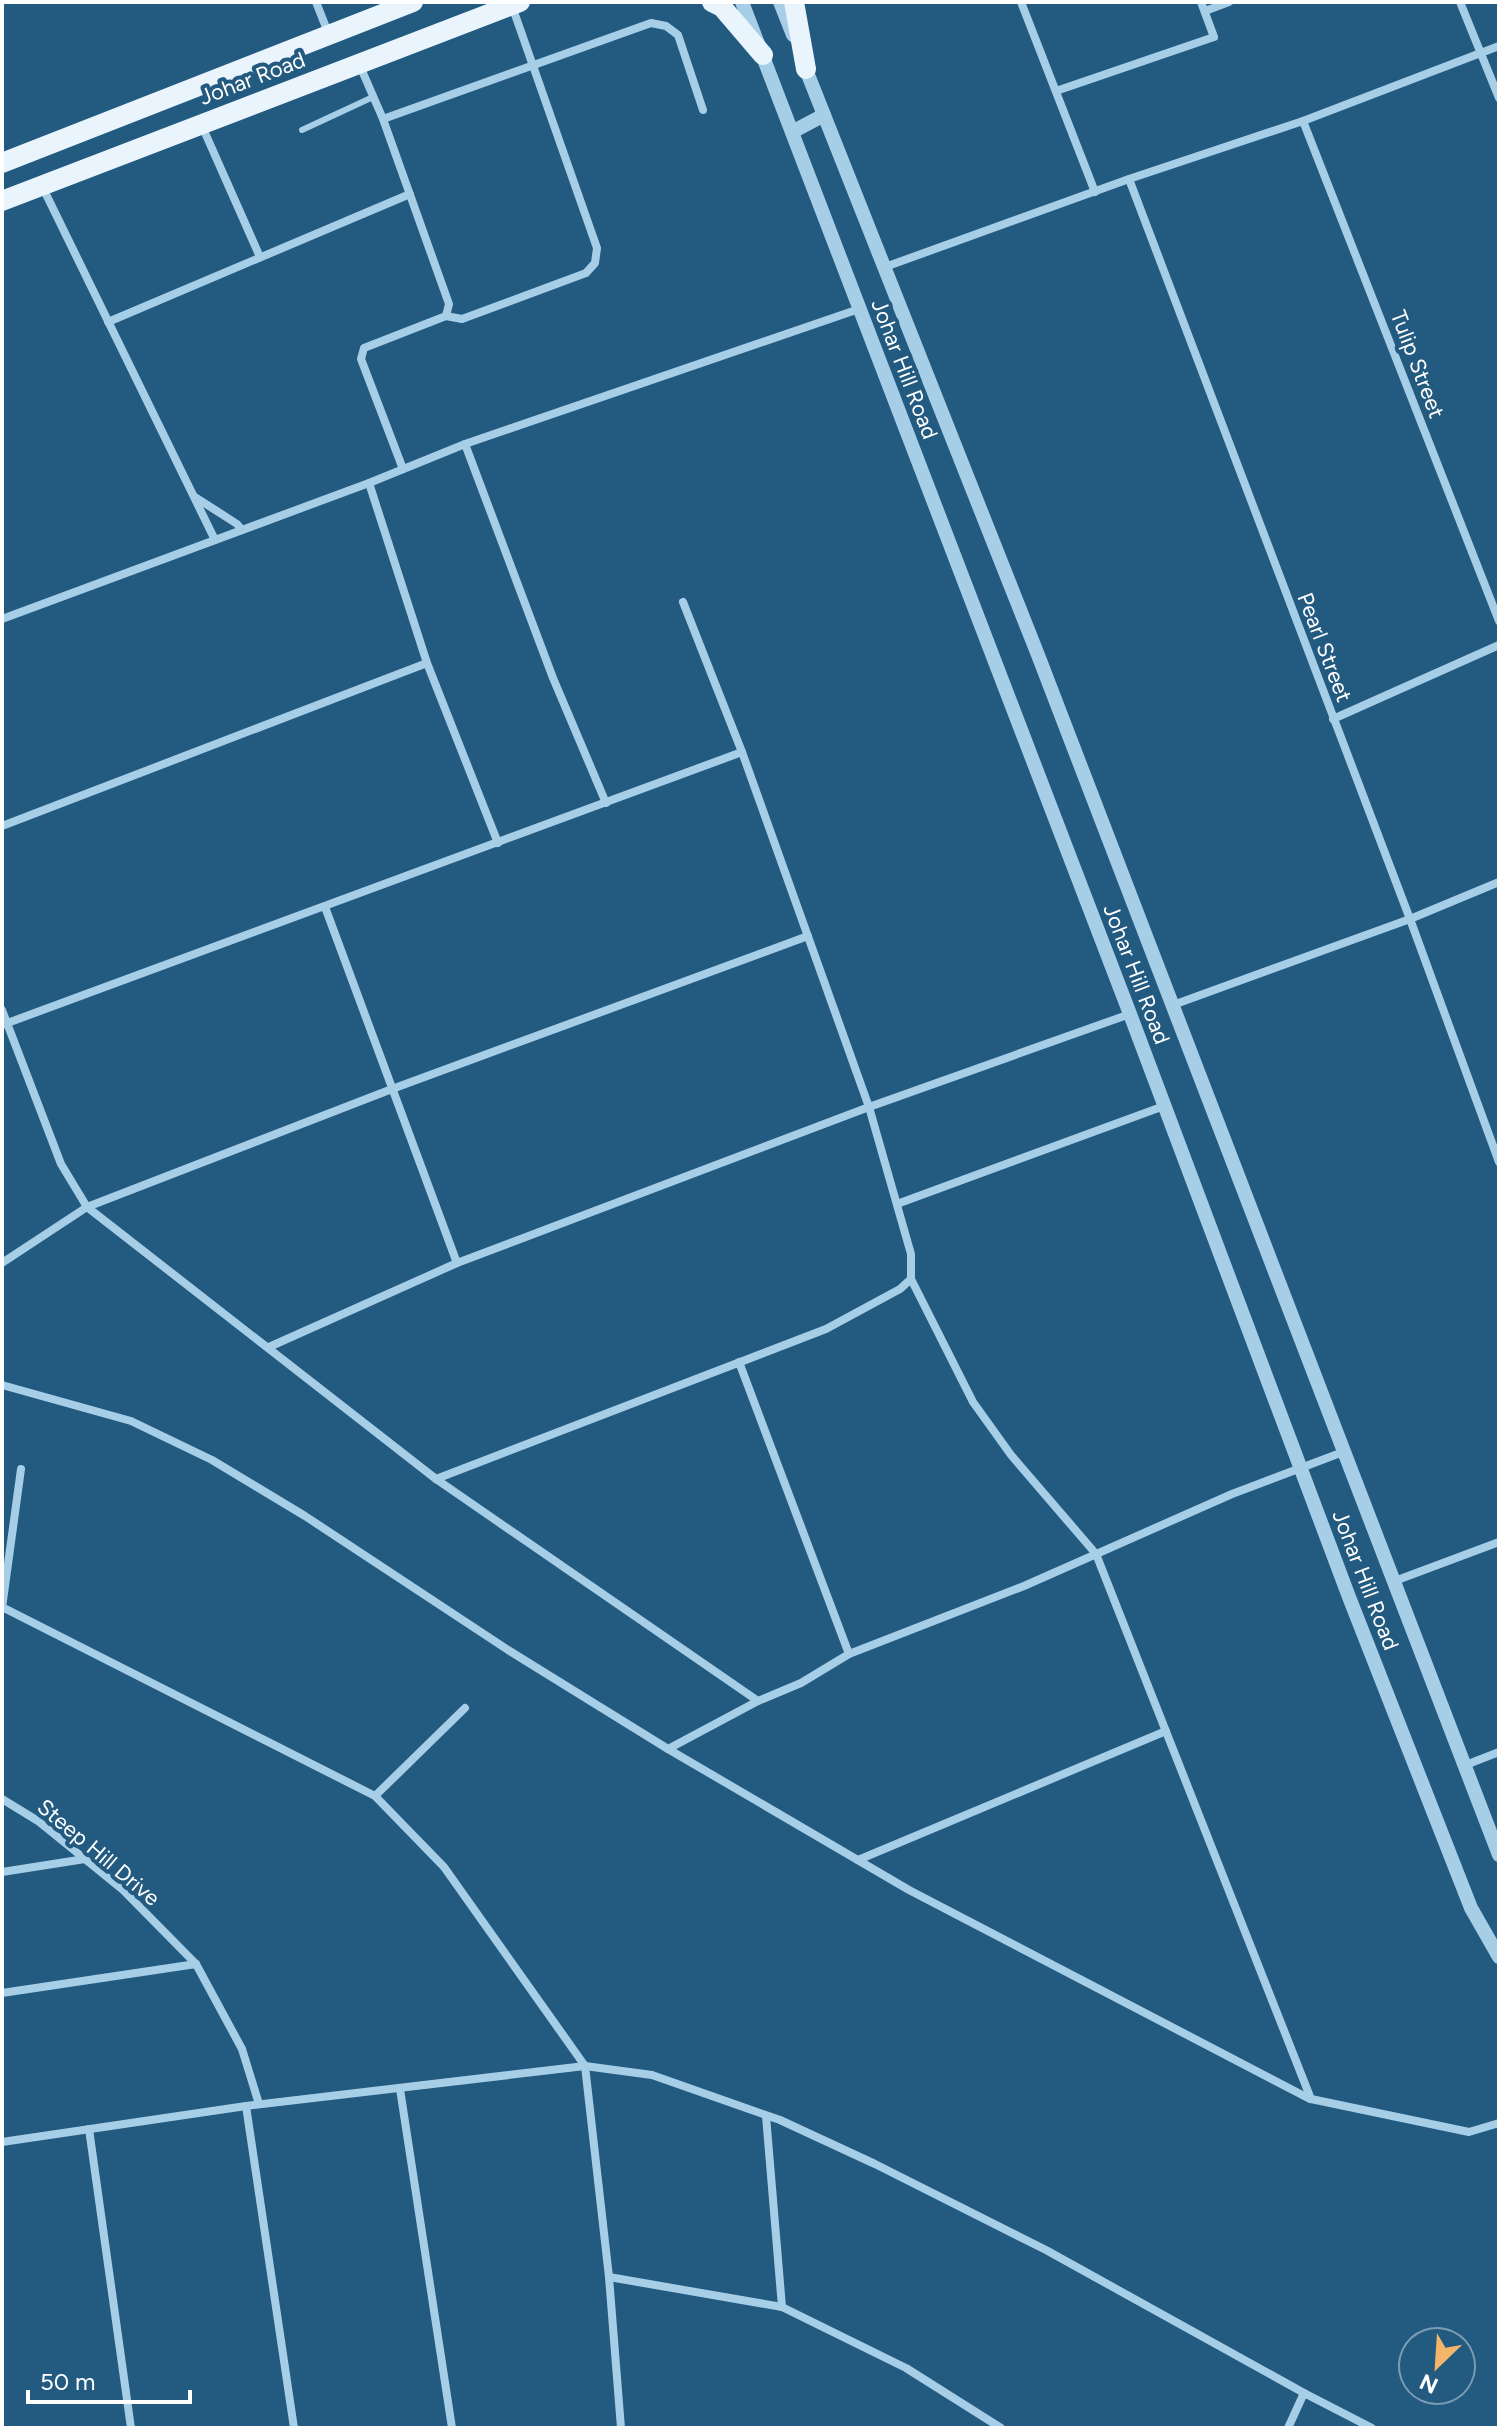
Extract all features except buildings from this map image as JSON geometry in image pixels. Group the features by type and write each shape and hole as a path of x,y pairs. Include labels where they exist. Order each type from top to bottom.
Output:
{"main road":[{"name":"Johar Road","path":"2,163 413,2"},
{"path":"712,2 722,7 763,55"},
{"path":"794,2 806,69"},
{"name":"Johar Road","path":"2,201 516,4"}],"street":[{"path":"316,2 329,35"},
{"name":"Johar Hill Road","path":"742,2 1130,1014 1300,1469 1471,1908 1499,1957"},
{"name":"Johar Hill Road","path":"780,2 1173,1005 1499,1855"},
{"path":"1021,2 1095,192"},
{"path":"1056,91 1214,37 1203,6 1229,2"},
{"path":"1460,2 1499,98"},
{"path":"403,469 361,359 364,348 446,316 462,319 586,273 595,263 597,248 516,4"},
{"path":"383,119 651,23 666,26 678,35 703,110"},
{"path":"885,267 1129,179 1303,121 1499,46"},
{"path":"358,63 383,119 449,304 446,316"},
{"path":"792,132 824,115"},
{"name":"Tulip Street","path":"1303,121 1499,621"},
{"path":"201,124 260,257"},
{"name":"Pearl Street","path":"1129,179 1499,1162"},
{"path":"42,186 215,540"},
{"path":"108,322 410,194"},
{"path":"2,619 369,483 465,444 859,309"},
{"path":"465,444 553,678 606,803"},
{"path":"369,483 427,663 498,843"},
{"path":"194,497 242,530"},
{"path":"683,602 742,752 869,1107 911,1254 911,1279 973,1402 1011,1455 1096,1554 1311,2099"},
{"path":"1333,719 1499,645"},
{"path":"2,826 427,663"},
{"path":"5,1024 742,752"},
{"path":"1173,1005 1410,919 1499,882"},
{"path":"325,907 457,1263"},
{"path":"2,1263 87,1207 392,1089 808,936"},
{"path":"2,1010 61,1164 87,1207 436,1479 758,1701"},
{"path":"269,1347 457,1263 869,1107 1130,1014"},
{"path":"897,1204 1164,1106"},
{"path":"436,1479 826,1329 900,1289 911,1279"},
{"path":"739,1362 849,1654"},
{"path":"2,1385 131,1421 212,1460 305,1516 508,1650 668,1749 909,1890 1311,2099 1469,2132 1499,2123"},
{"path":"668,1749 758,1701 801,1683 849,1654 1024,1586 1232,1494 1343,1452"},
{"path":"21,1469 2,1608 375,1796 444,1867 585,2066 609,2277 621,2428"},
{"path":"1392,1582 1499,1542"},
{"path":"375,1796 465,1708"},
{"path":"858,1860 1166,1731"},
{"path":"1463,1766 1499,1752"},
{"name":"Steep Hill Drive","path":"2,1799 38,1821 123,1890 196,1964 242,2049 259,2104"},
{"path":"2,1872 85,1859"},
{"path":"2,1993 196,1964"},
{"path":"2,2142 259,2104 585,2066 652,2075 766,2116 875,2164 1046,2250 1372,2428"},
{"path":"400,2089 452,2428"},
{"path":"246,2106 294,2428"},
{"path":"766,2116 782,2307"},
{"path":"89,2129 131,2428"},
{"path":"609,2277 782,2307 906,2368 1001,2428"},
{"path":"1288,2428 1304,2393"}],"lane":[{"path":"302,130 373,97"}]}
